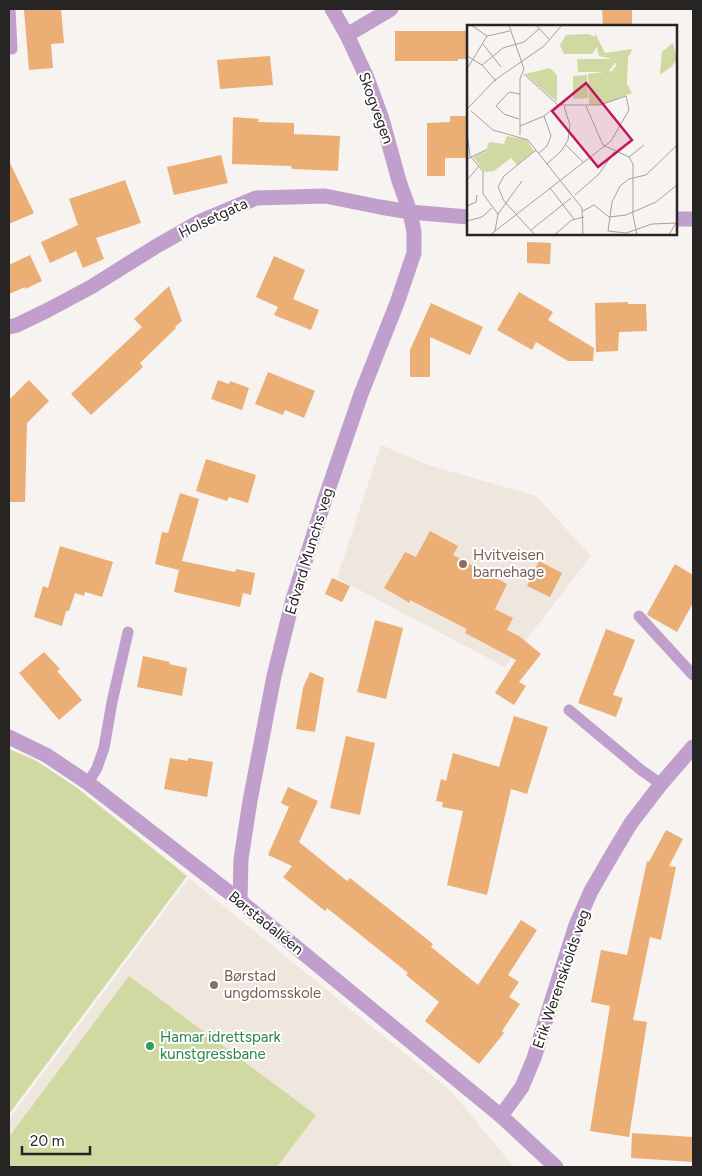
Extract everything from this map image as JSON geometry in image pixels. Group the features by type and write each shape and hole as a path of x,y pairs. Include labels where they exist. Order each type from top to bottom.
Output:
{"street":[{"name":"Skogvegen","path":"332,9 347,35 367,78 382,119 399,181 410,212"},
{"path":"347,35 391,9"},
{"name":"Holsetgata","path":"9,327 18,325 91,287 199,222 256,198 325,196 410,212 467,217"},
{"name":"Edvard Munchs veg","path":"240,901 241,860 250,801 274,676 293,599 326,496 361,394 397,304 414,253 414,232 410,212"},
{"path":"677,219 693,219"},
{"name":"Børstadalléen","path":"9,736 46,754 88,783 240,901 501,1116 556,1167"},
{"name":"Erik Werenskiolds veg","path":"501,1116 522,1086 534,1058 576,925 591,891 631,823 693,747"}],"lane":[{"path":"10,9 12,49"},
{"path":"639,616 693,675"},
{"path":"88,783 97,768 104,748 128,632"},
{"path":"569,710 641,770 661,784"}],"shaded area":[{"name":"Hvitveisen barnehage","path":"381,445 428,465 536,496 591,556 505,667 337,578"},
{"name":"Børstad ungdomsskole","path":"189,878 451,1091 514,1167 9,1167 9,1119"}],"green space":[{"path":"9,749 35,760 76,787 187,876 9,1114"},
{"name":"Hamar idrettspark kunstgressbane","path":"129,976 316,1115 277,1167 9,1167 9,1137"}],"building":[{"path":"61,9 64,43 51,44 53,68 29,70 24,10"},
{"path":"602,9 632,9 632,25 603,25"},
{"path":"395,31 467,31 467,59 458,59 458,61 395,61"},
{"path":"270,56 273,85 220,89 217,60"},
{"path":"450,116 467,116 467,158 445,158 445,176 427,176 427,123 450,122"},
{"path":"233,117 259,119 258,122 294,123 294,134 340,136 338,171 292,169 291,166 232,164"},
{"path":"221,155 228,183 174,195 167,167"},
{"path":"9,161 34,213 9,224"},
{"path":"125,180 141,223 96,238 104,259 83,268 76,251 50,263 41,242 78,225 69,199"},
{"path":"527,242 551,243 550,264 527,263"},
{"path":"30,255 42,281 9,294 9,265"},
{"path":"274,256 305,270 293,299 319,310 311,330 274,315 278,307 256,297"},
{"path":"169,286 182,321 140,363 143,367 91,415 71,394 142,327 134,319"},
{"path":"519,292 553,312 548,320 594,348 593,361 568,361 536,342 532,350 497,330"},
{"path":"628,302 628,304 646,304 647,331 619,332 618,351 596,352 595,303"},
{"path":"431,303 483,327 470,355 430,337 430,377 410,377 410,350"},
{"path":"268,372 315,391 304,418 285,410 283,415 255,404"},
{"path":"29,380 49,401 27,423 25,502 9,502 9,400"},
{"path":"218,380 229,384 230,381 249,388 242,410 211,399"},
{"path":"206,459 256,475 248,503 229,497 227,501 196,491"},
{"path":"180,493 199,499 182,561 235,572 236,569 255,573 251,595 243,593 240,607 174,592 179,570 155,564 162,532 168,533"},
{"path":"430,531 458,546 453,555 507,584 495,609 513,618 507,630 519,636 541,654 519,682 526,686 514,705 495,693 516,660 465,633 467,629 410,600 410,603 384,588 405,552 416,557"},
{"path":"60,546 113,562 102,597 85,592 84,596 75,593 69,611 66,611 62,626 34,617 43,586 48,588"},
{"path":"539,561 562,573 550,597 527,586"},
{"path":"675,564 693,575 693,603 677,632 647,614"},
{"path":"332,578 350,586 342,602 325,594"},
{"path":"375,620 403,628 386,699 357,692"},
{"path":"606,629 635,640 613,695 623,698 616,717 578,703"},
{"path":"44,652 60,669 57,671 82,700 59,720 19,673"},
{"path":"143,656 187,668 182,696 137,687"},
{"path":"310,672 324,678 315,732 296,729 303,688"},
{"path":"514,716 548,727 527,794 511,789 487,895 447,885 463,811 442,807 443,802 436,801 441,779 446,781 453,753 499,767"},
{"path":"346,736 375,743 360,815 330,808"},
{"path":"170,758 188,761 188,758 213,762 207,797 164,789"},
{"path":"288,787 318,801 299,842 347,881 350,878 433,944 431,947 478,985 521,920 537,930 508,975 519,982 509,997 520,1004 502,1031 504,1033 479,1064 425,1021 439,1002 406,975 408,973 327,908 325,911 283,877 292,866 268,855 289,807 281,803"},
{"path":"666,830 683,839 669,866 676,867 661,940 650,937 633,1020 647,1022 629,1137 590,1131 610,1006 591,1002 601,950 627,955 647,861 649,862"},
{"path":"632,1133 693,1137 693,1162 631,1158"}],"place":[{"name":"Hvitveisen barnehage","path":"463,564"},
{"name":"Børstad ungdomsskole","path":"214,985"},
{"name":"Hamar idrettspark kunstgressbane","path":"150,1046"}]}
